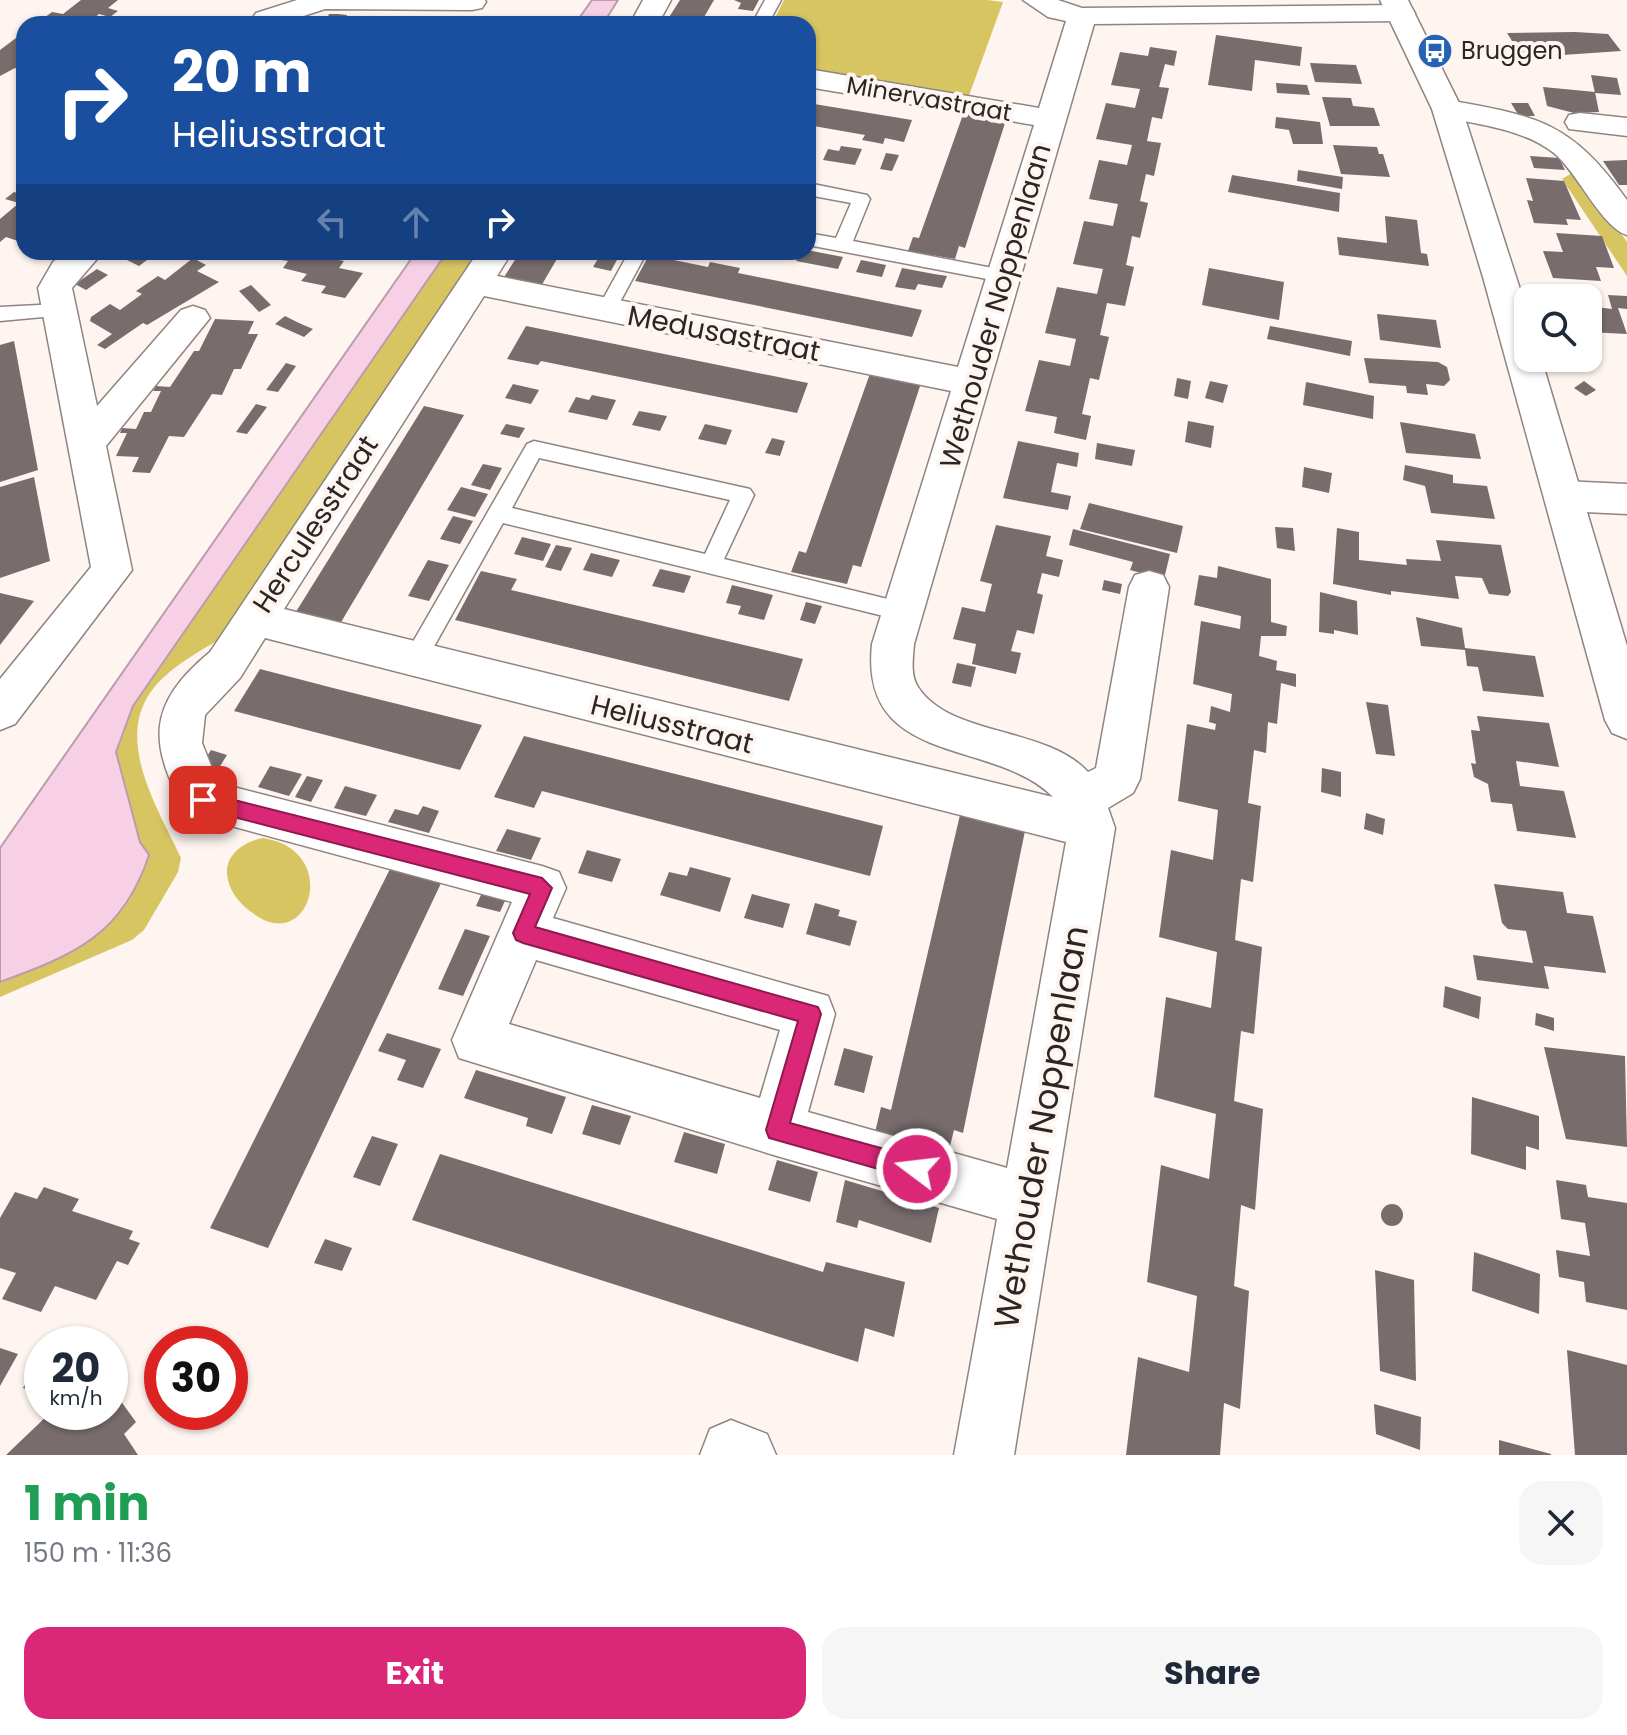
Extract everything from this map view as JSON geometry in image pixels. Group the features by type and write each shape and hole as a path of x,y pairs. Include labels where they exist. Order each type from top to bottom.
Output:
{"street":[{"path":"260,14 325,0 472,2 470,0"},
{"path":"1037,0 1082,16 1397,7 1447,109 1497,266 1627,720"},
{"name":"Wethouder Noppenlaan","path":"984,1455 1029,1201 1087,814 1065,779 1036,760 939,728 909,708 892,677 893,644 1082,16"},
{"name":"Minervastraat","path":"816,79 1050,119"},
{"path":"1447,109 1514,123 1562,144 1583,164 1627,224"},
{"path":"1580,122 1627,127"},
{"path":"0,711 112,570 55,288 65,270 77,260"},
{"name":"Medusastraat","path":"485,268 606,310 973,383"},
{"name":"Herculesstraat","path":"485,268 225,665 199,685 180,718 179,747 189,777 203,800 542,888 523,933"},
{"path":"87,443 193,318"},
{"path":"1563,496 1627,499"},
{"path":"1087,814 1117,779 1149,587"},
{"name":"Heliusstraat","path":"253,618 414,661 1087,814"},
{"path":"777,1130 810,1014 523,933 477,1040 777,1130 1029,1201"},
{"path":"730,1455 731,1450 746,1455"}],"lane":[{"path":"816,191 861,199 842,245"},
{"path":"816,240 1003,276"},
{"path":"606,310 634,260"},
{"path":"0,314 58,310"},
{"path":"414,661 534,449 743,495 711,564"},
{"path":"498,513 904,612"}],"shaded area":[{"path":"592,0 618,0 608,16 581,16"},
{"path":"784,0 1003,2 967,101 816,76 816,16 776,16"},
{"path":"1577,170 1627,242 1627,276 1562,179"},
{"path":"410,260 441,260 133,706 116,752 140,842 149,855 125,905 110,923 73,951 0,982 0,848"},
{"path":"441,260 478,260 224,637 170,672 147,698 139,720 137,744 150,791 181,858 178,872 144,930 132,940 0,997 0,982 73,951 110,923 138,882 149,855 140,842 116,752 133,706"},
{"path":"263,838 288,846 303,861 310,878 309,896 302,911 290,921 274,923 254,914 229,885 227,871 231,857 248,843"}],"building":[{"path":"81,0 118,0 108,8 118,11 111,16 47,16 52,12 63,14"},
{"path":"680,0 714,0 705,16 670,16"},
{"path":"734,0 759,0 753,11 738,9 741,3"},
{"path":"1507,33 1608,34 1621,51 1548,56 1545,51 1519,52"},
{"path":"1216,35 1302,47 1300,66 1255,60 1252,91 1208,85"},
{"path":"16,38 16,68 0,76 0,50"},
{"path":"1150,47 1177,51 1174,66 1165,64 1159,87 1169,88 1162,119 1152,117 1147,141 1161,143 1154,176 1146,174 1140,201 1148,203 1140,238 1132,236 1126,265 1134,267 1125,306 1107,303 1100,335 1109,337 1099,380 1090,378 1082,414 1091,416 1086,440 1054,433 1057,417 1025,411 1039,360 1070,366 1076,339 1045,333 1057,287 1097,294 1103,269 1073,264 1084,221 1113,226 1118,204 1089,199 1099,160 1127,165 1132,145 1096,139 1106,103 1135,108 1140,89 1111,85 1120,52 1148,56"},
{"path":"1310,63 1356,65 1362,84 1315,82"},
{"path":"1591,75 1617,78 1621,95 1595,93"},
{"path":"1276,83 1307,85 1310,95 1277,93"},
{"path":"1543,87 1595,92 1599,112 1574,113 1547,106"},
{"path":"1322,97 1351,98 1353,106 1374,108 1380,126 1330,126"},
{"path":"1511,103 1528,103 1535,116 1519,116"},
{"path":"816,104 912,120 904,142 885,138 883,144 862,140 865,135 816,126"},
{"path":"965,109 1006,120 965,248 959,246 955,259 908,251 913,237 919,238"},
{"path":"1276,117 1320,122 1323,144 1293,144 1289,130 1275,128"},
{"path":"1333,145 1377,147 1379,154 1383,154 1390,177 1341,174"},
{"path":"841,146 862,149 855,165 823,160 828,149 839,151"},
{"path":"886,153 899,155 892,171 880,169"},
{"path":"1530,156 1559,158 1565,170 1534,168"},
{"path":"1627,160 1627,185 1619,185 1603,161"},
{"path":"1298,170 1343,177 1342,189 1297,181"},
{"path":"1232,175 1340,193 1339,212 1228,192"},
{"path":"1526,178 1564,181 1581,220 1566,219 1568,225 1534,223 1527,200 1533,201"},
{"path":"14,192 16,193 16,202 5,199"},
{"path":"16,206 16,240 6,237 0,242 0,219"},
{"path":"1385,216 1417,220 1421,253 1427,254 1429,266 1339,255 1337,237 1387,243"},
{"path":"1556,233 1602,236 1614,268 1596,267 1601,281 1553,278 1543,251 1563,252"},
{"path":"816,252 843,257 838,269 796,261 816,260"},
{"path":"127,260 147,260 139,266"},
{"path":"190,260 197,260 206,265 197,271 219,282 147,325 143,323 105,349 97,345 112,334 90,321 91,317 110,304 120,310 142,294 136,291 158,276 165,280"},
{"path":"282,260 339,260 344,261 339,268 363,273 345,298 321,293 326,286 301,281 307,274 283,268 288,261"},
{"path":"515,260 556,260 537,293 499,285"},
{"path":"597,260 617,260 611,271 593,267"},
{"path":"646,260 674,260 708,267 710,262 740,268 738,273 922,310 912,337 635,281"},
{"path":"861,260 886,265 882,277 856,272"},
{"path":"902,268 947,276 942,288 918,284 915,290 895,287"},
{"path":"1209,268 1284,282 1279,320 1202,305"},
{"path":"97,269 108,275 86,290 75,284"},
{"path":"251,285 271,305 259,312 239,291"},
{"path":"1608,295 1627,296 1627,309 1618,308 1627,334 1602,333 1602,308 1612,309"},
{"path":"1377,314 1436,320 1441,348 1380,340"},
{"path":"285,316 313,329 304,337 275,324"},
{"path":"215,319 254,321 248,334 258,334 241,369 234,369 222,395 212,394 184,437 169,436 150,473 132,472 139,457 116,456 127,433 120,433 122,428 136,429 144,412 151,412 161,391 153,391 156,386 170,387 194,351 199,351"},
{"path":"526,326 808,383 797,413 541,361 538,365 507,359"},
{"path":"1270,326 1352,341 1350,356 1267,339"},
{"path":"14,341 38,470 0,482 0,345"},
{"path":"1364,358 1438,362 1447,367 1450,380 1444,386 1426,384 1428,395 1407,393 1406,386 1369,383"},
{"path":"286,363 296,366 278,392 266,390"},
{"path":"872,368 921,383 861,567 853,565 847,584 791,572 799,551 806,553"},
{"path":"1177,378 1191,381 1188,399 1174,396"},
{"path":"1210,381 1228,385 1223,403 1205,398"},
{"path":"1584,381 1596,390 1586,396 1574,388"},
{"path":"1306,382 1374,396 1373,419 1303,405"},
{"path":"513,384 539,390 531,404 505,398"},
{"path":"592,395 616,400 607,420 568,412 576,397 589,400"},
{"path":"256,404 267,407 247,434 236,432"},
{"path":"424,406 464,415 334,634 289,623"},
{"path":"639,411 667,416 660,431 632,425"},
{"path":"1188,421 1214,426 1211,448 1185,442"},
{"path":"1400,422 1475,434 1481,459 1406,453"},
{"path":"506,424 525,428 519,438 500,434"},
{"path":"705,424 732,430 726,445 698,439"},
{"path":"772,438 785,441 780,456 765,453"},
{"path":"1018,441 1079,453 1077,467 1057,463 1051,492 1071,496 1068,510 1003,498"},
{"path":"1097,443 1135,450 1132,466 1095,459"},
{"path":"483,464 502,468 490,490 471,485"},
{"path":"1405,465 1453,475 1453,483 1487,486 1495,519 1431,513 1425,486 1403,480"},
{"path":"1304,467 1332,473 1329,493 1302,487"},
{"path":"34,477 50,561 0,578 0,487"},
{"path":"461,487 488,494 475,517 447,510"},
{"path":"1089,503 1183,526 1177,553 1080,529"},
{"path":"453,516 473,521 460,544 440,539"},
{"path":"996,525 1051,536 1046,556 1063,560 1059,577 1042,573 1037,593 1043,595 1034,634 1017,630 1011,651 1021,653 1016,674 972,664 976,644 953,639 962,607 985,612 992,584 980,581"},
{"path":"1275,527 1293,528 1295,551 1277,548"},
{"path":"1337,528 1359,532 1359,560 1407,565 1406,559 1441,561 1436,540 1501,545 1511,592 1508,596 1489,594 1482,578 1455,576 1459,599 1391,591 1391,595 1333,584"},
{"path":"1073,529 1170,554 1164,579 1130,570 1133,562 1069,545"},
{"path":"522,537 551,544 543,561 514,554"},
{"path":"556,545 572,548 561,571 545,567"},
{"path":"591,553 620,560 612,577 583,570"},
{"path":"428,560 449,565 429,601 408,596"},
{"path":"1218,566 1271,579 1271,622 1287,626 1286,636 1261,636 1259,656 1277,661 1276,670 1296,674 1296,687 1281,683 1277,724 1268,722 1266,753 1254,750 1248,803 1261,806 1253,882 1241,879 1235,940 1262,947 1254,1034 1241,1031 1234,1101 1263,1109 1255,1210 1241,1205 1234,1286 1249,1291 1240,1409 1224,1403 1220,1455 1126,1455 1138,1357 1189,1372 1197,1296 1147,1282 1161,1165 1209,1179 1216,1114 1154,1097 1166,997 1211,1008 1217,952 1159,937 1171,850 1213,860 1218,810 1178,801 1187,724 1215,730 1216,724 1209,722 1211,706 1230,712 1232,694 1193,684 1201,621 1240,629 1241,616 1194,605 1199,575 1217,578"},
{"path":"660,569 691,576 684,593 652,586"},
{"path":"481,571 517,579 511,590 803,659 789,701 455,620"},
{"path":"1104,580 1122,584 1120,594 1102,590"},
{"path":"732,585 773,595 764,620 738,614 741,606 726,603"},
{"path":"1320,592 1357,601 1358,635 1334,630 1334,634 1319,632"},
{"path":"0,593 34,601 0,645"},
{"path":"806,602 822,606 815,624 800,620"},
{"path":"1416,617 1462,628 1465,648 1535,656 1544,697 1483,691 1478,667 1467,666 1465,650 1421,646"},
{"path":"957,663 976,667 971,687 952,683"},
{"path":"260,669 482,725 460,770 234,711"},
{"path":"1366,702 1388,705 1395,756 1376,754"},
{"path":"1477,716 1549,723 1559,767 1516,761 1520,786 1564,791 1576,838 1517,831 1512,804 1491,802 1488,784 1474,777 1471,763 1476,764 1471,730 1480,731"},
{"path":"524,736 883,826 870,876 542,791 534,808 494,797"},
{"path":"211,750 227,755 214,776 198,771"},
{"path":"270,766 302,774 289,796 258,787"},
{"path":"1322,768 1341,772 1341,797 1321,792"},
{"path":"307,776 323,780 311,802 295,797"},
{"path":"345,786 377,795 366,816 334,808"},
{"path":"963,802 1026,826 963,1133 954,1130 946,1162 873,1141 881,1107 891,1110"},
{"path":"423,806 439,811 429,833 388,822 395,809 418,815"},
{"path":"1366,813 1385,819 1383,835 1364,829"},
{"path":"507,829 541,838 531,860 496,851"},
{"path":"587,850 621,859 612,882 578,873"},
{"path":"393,863 444,877 268,1248 210,1228"},
{"path":"690,867 731,878 720,912 660,895 669,872 687,876"},
{"path":"1494,884 1563,892 1567,913 1593,916 1606,973 1544,966 1549,989 1477,980 1473,955 1533,963 1526,931 1508,929 1502,923"},
{"path":"484,888 508,894 500,912 476,906"},
{"path":"752,894 790,904 783,928 744,918"},
{"path":"815,903 840,910 838,916 857,921 850,946 806,934"},
{"path":"465,929 490,936 463,996 438,989"},
{"path":"1445,986 1481,997 1479,1019 1443,1007"},
{"path":"1536,1013 1554,1018 1554,1031 1535,1025"},
{"path":"387,1033 441,1049 423,1088 397,1080 406,1060 378,1051"},
{"path":"1544,1047 1625,1056 1627,1147 1566,1139"},
{"path":"844,1048 873,1056 864,1093 834,1085"},
{"path":"476,1070 566,1097 552,1134 526,1126 528,1118 464,1098"},
{"path":"1472,1097 1539,1116 1539,1150 1526,1146 1526,1170 1471,1154"},
{"path":"592,1105 631,1116 620,1145 582,1134"},
{"path":"684,1132 725,1144 717,1174 674,1162"},
{"path":"372,1136 398,1144 380,1186 353,1177"},
{"path":"440,1154 823,1272 826,1262 905,1282 894,1337 865,1328 858,1362 412,1220"},
{"path":"777,1160 818,1172 810,1202 768,1190"},
{"path":"845,1180 939,1208 931,1243 859,1220 857,1228 836,1222"},
{"path":"1556,1180 1586,1185 1588,1197 1627,1203 1627,1310 1586,1302 1584,1282 1559,1277 1556,1250 1590,1256 1585,1223 1561,1219"},
{"path":"44,1187 79,1199 72,1211 133,1231 129,1239 140,1243 128,1265 117,1261 96,1300 55,1286 41,1312 2,1299 16,1273 0,1268 0,1218 15,1192 37,1199"},
{"path":"1392,1204 1400,1207 1403,1215 1400,1223 1392,1226 1384,1223 1381,1215 1384,1207"},
{"path":"325,1239 352,1248 342,1271 314,1263"},
{"path":"1474,1252 1540,1274 1539,1314 1472,1291"},
{"path":"1375,1270 1414,1280 1416,1381 1380,1371"},
{"path":"0,1348 18,1354 0,1386"},
{"path":"1567,1350 1627,1365 1627,1455 1575,1455"},
{"path":"1374,1404 1421,1417 1420,1450 1376,1434"},
{"path":"128,1411 136,1422 128,1430"},
{"path":"32,1430 128,1430 124,1434 138,1455 6,1455"},
{"path":"1499,1440 1551,1454 1551,1455 1499,1455"}],"place":[{"name":"Bruggen","path":"1435,51"}],"route":[{"path":"203,800 542,888 523,933 810,1014 777,1130 917,1169"}]}
